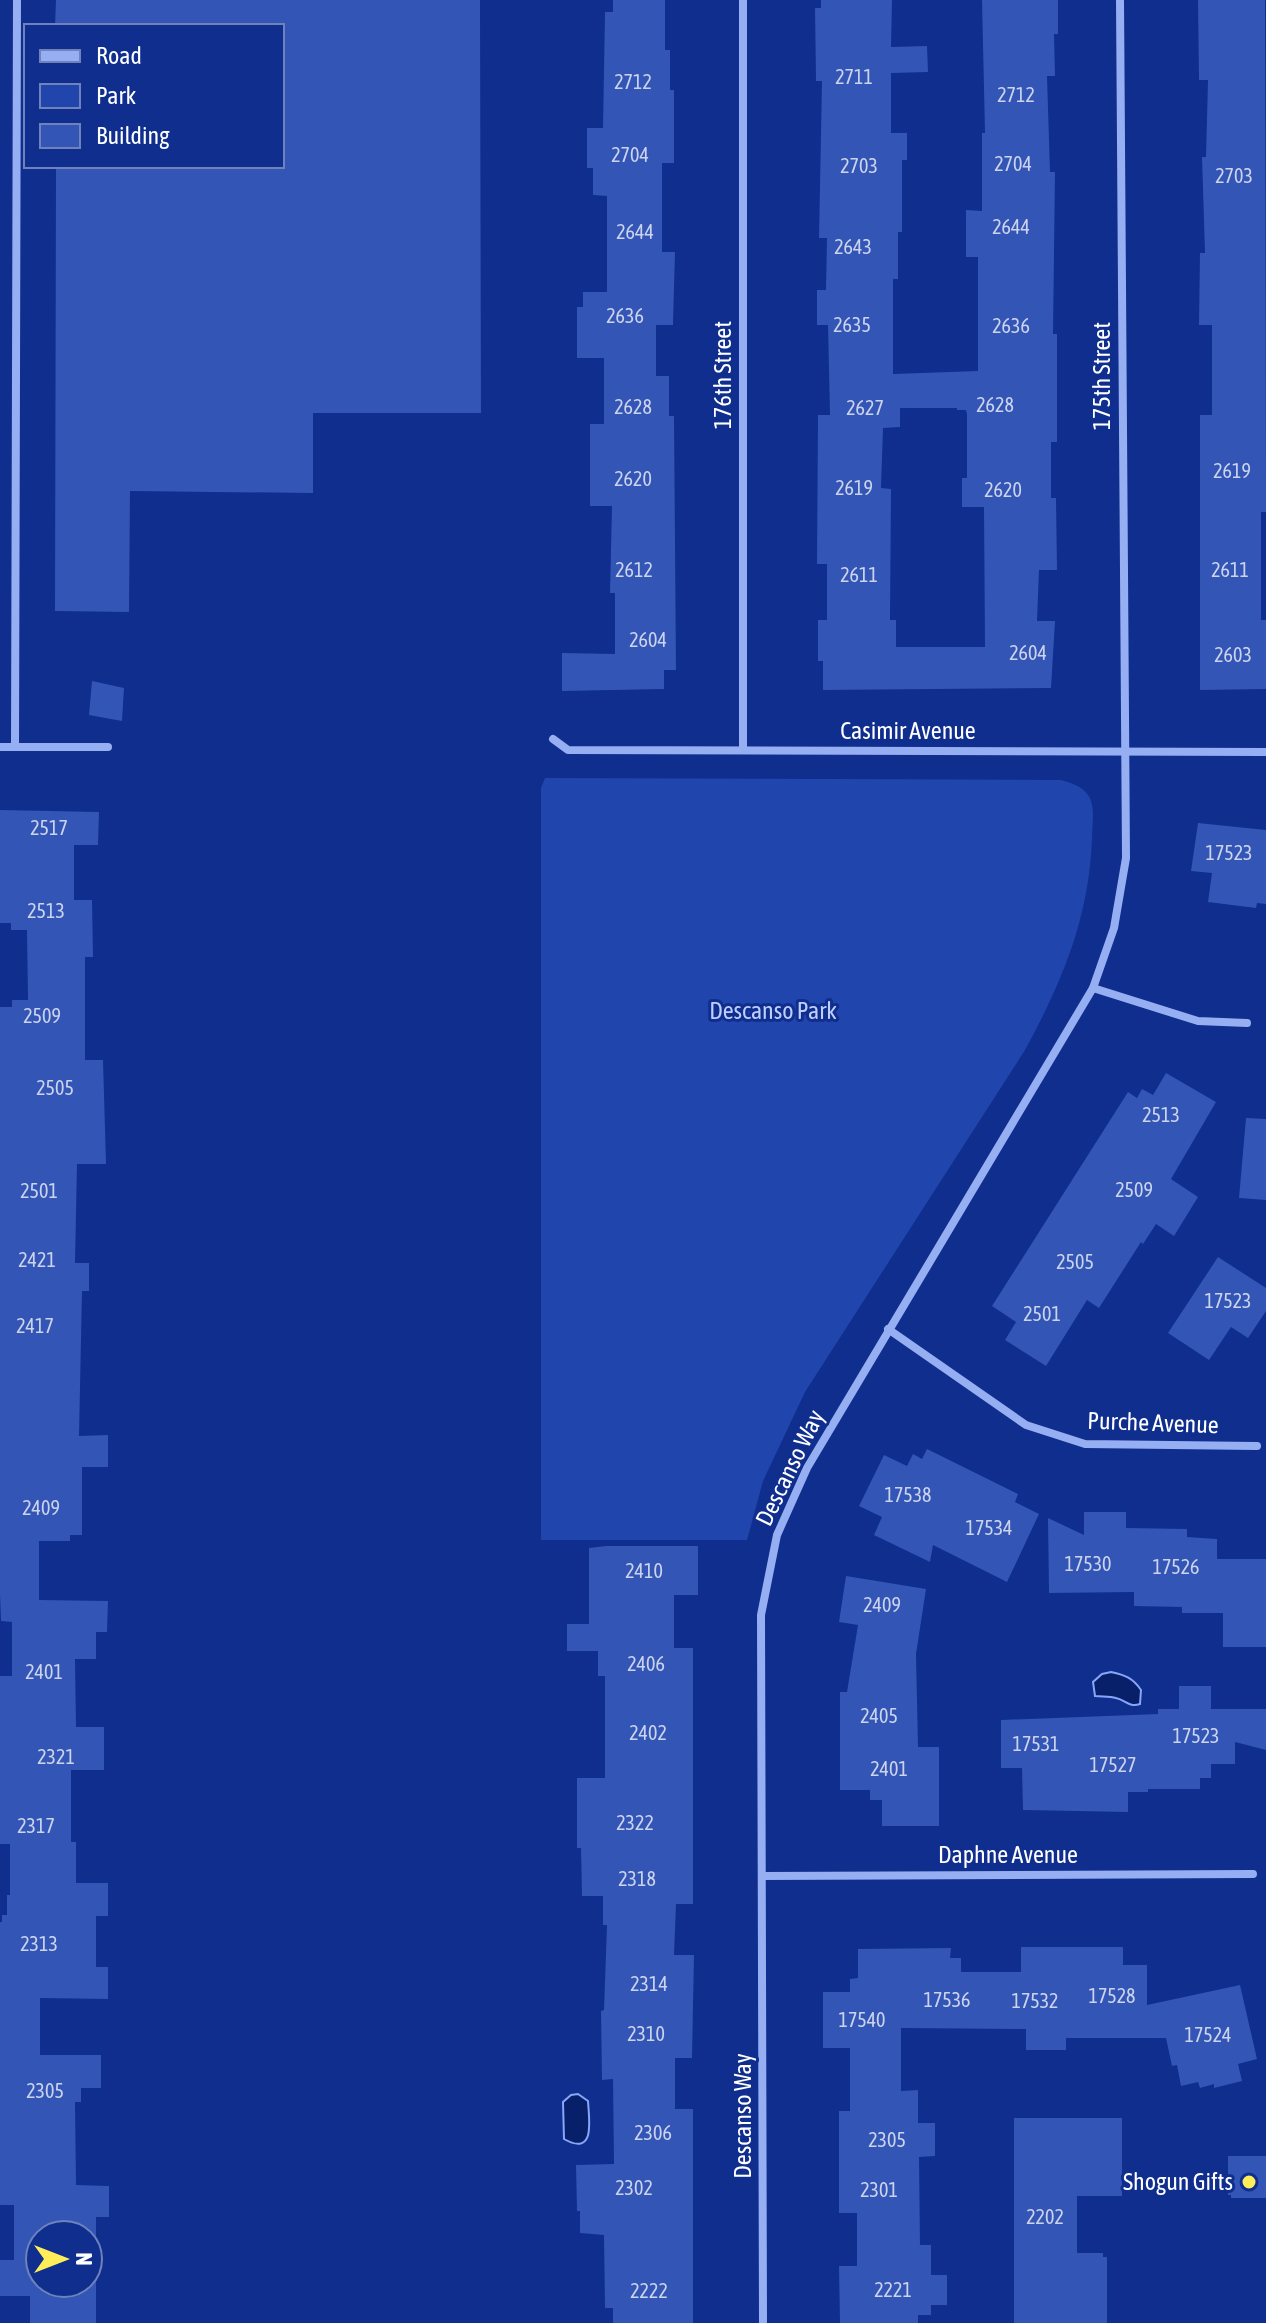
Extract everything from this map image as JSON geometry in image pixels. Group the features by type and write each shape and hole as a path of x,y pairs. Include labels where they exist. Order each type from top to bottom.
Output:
{"street":[{"path":"15,747 17,0"},
{"name":"176th Street","path":"743,0 743,750"},
{"name":"175th Street","path":"1120,0 1126,752"},
{"name":"Casimir Avenue","path":"553,739 568,750 1266,752"},
{"path":"0,747 108,747"},
{"name":"Descanso Way","path":"763,2323 761,1615 777,1535 807,1468 1093,988 1114,928 1126,858 1126,752"},
{"path":"1093,988 1198,1021 1247,1023"},
{"name":"Purche Avenue","path":"888,1329 1026,1425 1085,1444 1257,1446"},
{"name":"Daphne Avenue","path":"762,1876 1253,1874"}],"green space":[{"name":"Descanso Park","path":"545,778 1061,780 1083,789 1092,805 1086,895 1072,948 1051,999 1025,1050 805,1392 763,1481 747,1540 541,1540 541,788"}],"shaded area":[{"path":"1111,1672 1128,1678 1138,1686 1141,1690 1140,1704 1095,1696 1093,1682 1102,1674"},
{"path":"578,2094 588,2101 589,2126 586,2140 574,2143 564,2139 563,2102 571,2095"}],"building":[{"path":"56,0 480,0 481,413 313,413 313,493 130,491 129,612 55,611 56,168 284,168 284,24 55,24"},
{"path":"613,0 665,0 665,50 670,50 670,90 674,90 674,163 662,163 662,252 675,252 673,325 656,325 656,376 669,376 669,416 674,416 676,670 664,670 664,689 562,691 562,653 615,654 615,593 610,593 612,506 590,506 590,424 604,424 604,358 577,358 577,307 583,307 583,292 607,292 607,196 593,195 593,168 587,168 587,128 603,128 605,12 613,12"},
{"path":"821,0 892,0 891,47 927,46 928,72 891,73 891,133 907,133 907,160 902,160 902,232 898,232 898,279 893,279 893,374 978,371 978,257 966,257 966,210 982,211 982,133 985,133 982,0 1058,0 1058,34 1054,34 1055,76 1047,76 1050,172 1055,172 1053,334 1057,334 1057,442 1051,442 1051,498 1056,498 1057,570 1039,570 1037,621 1055,621 1051,688 823,690 823,661 818,661 818,620 827,620 827,564 817,564 818,415 830,415 828,325 817,325 817,290 826,290 827,238 819,238 822,81 816,81 815,8 821,8","holes":["900,408 966,410 967,414 967,478 962,478 962,507 984,507 985,647 896,647 896,620 890,620 891,489 881,488 883,428 900,427"]},
{"path":"1198,0 1265,0 1266,512 1261,512 1261,620 1266,620 1266,689 1200,690 1200,415 1212,415 1212,325 1199,325 1200,253 1205,253 1202,157 1206,157 1208,80 1199,80"},
{"path":"92,681 124,688 122,721 89,715"},
{"path":"0,810 99,812 98,845 74,845 74,900 92,900 93,957 85,957 85,1060 103,1060 106,1164 77,1164 75,1263 89,1263 89,1291 82,1291 79,1436 108,1435 108,1467 82,1467 82,1535 70,1535 70,1541 39,1541 39,1600 108,1601 107,1632 96,1632 96,1659 75,1659 76,1727 104,1727 104,1770 71,1770 71,1842 76,1842 76,1883 108,1883 108,1916 96,1916 96,1967 108,1967 108,1999 40,1998 40,2055 101,2055 101,2088 81,2088 81,2102 75,2102 76,2185 109,2186 109,2217 24,2219 24,2296 0,2296 0,2260 14,2260 14,2205 0,2205 0,1922 2,1915 7,1915 7,1895 10,1895 10,1844 0,1844 0,1676 12,1676 12,1622 1,1621 0,1594 0,1007 12,1007 12,1000 28,1000 27,930 11,930 11,923 0,923"},
{"path":"1198,823 1266,830 1266,904 1257,903 1256,908 1208,902 1212,873 1191,871"},
{"path":"1166,1073 1216,1102 1171,1179 1198,1197 1174,1236 1156,1224 1099,1308 1087,1300 1046,1366 1005,1340 1016,1322 992,1306 1128,1092 1137,1098 1142,1089 1153,1095"},
{"path":"1246,1118 1266,1119 1266,1200 1239,1198"},
{"path":"1218,1257 1266,1288 1266,1311 1248,1338 1231,1327 1209,1360 1168,1333"},
{"path":"927,1449 1018,1494 1015,1502 1039,1514 1007,1582 933,1545 930,1562 874,1535 882,1517 859,1506 884,1455 907,1466 913,1454 922,1459"},
{"path":"1084,1512 1126,1512 1126,1528 1187,1529 1187,1537 1217,1539 1217,1559 1266,1559 1266,1647 1223,1647 1223,1613 1182,1613 1182,1607 1134,1606 1134,1592 1049,1593 1048,1518 1084,1535"},
{"path":"698,1546 698,1595 674,1595 674,1648 693,1648 693,1904 676,1904 674,1955 694,1955 692,2058 675,2058 675,2109 693,2109 693,2323 613,2323 613,2308 605,2308 604,2235 580,2233 580,2211 577,2211 576,2165 614,2164 613,2079 602,2080 601,2011 604,2010 607,1925 603,1925 603,1896 582,1896 581,1848 577,1848 577,1778 605,1778 605,1676 598,1676 598,1651 567,1651 567,1624 589,1624 589,1548"},
{"path":"846,1576 926,1589 916,1654 918,1747 939,1747 939,1826 882,1826 882,1800 870,1800 870,1790 840,1790 840,1692 847,1692 858,1625 839,1622"},
{"path":"1179,1686 1211,1686 1211,1709 1266,1709 1266,1750 1235,1742 1235,1764 1211,1764 1211,1778 1200,1778 1200,1789 1128,1792 1128,1812 1023,1810 1022,1768 1001,1768 1001,1720 1158,1714 1158,1709 1179,1709"},
{"path":"1021,1947 1123,1947 1123,1965 1147,1965 1147,2005 1240,1985 1257,2059 1238,2064 1242,2081 1200,2088 1198,2082 1181,2086 1177,2065 1172,2066 1166,2038 1066,2038 1066,2050 1026,2050 1026,2029 901,2028 901,2091 918,2090 918,2123 935,2123 935,2156 919,2157 920,2245 931,2245 931,2275 947,2275 947,2305 931,2305 931,2315 918,2315 918,2323 840,2323 839,2266 857,2266 857,2213 839,2213 839,2111 850,2111 850,2048 823,2048 823,1992 850,1992 850,1979 858,1978 858,1949 951,1948 950,1958 961,1958 961,1972 1021,1972"},
{"path":"1014,2118 1122,2118 1122,2196 1077,2196 1077,2253 1103,2253 1103,2257 1107,2257 1107,2323 1014,2323"},
{"path":"1228,2156 1266,2156 1266,2198 1231,2198 1228,2195"},
{"path":"30,2299 96,2299 96,2323 30,2323"}],"place":[{"name":"Shogun Gifts","path":"1249,2182"}]}
